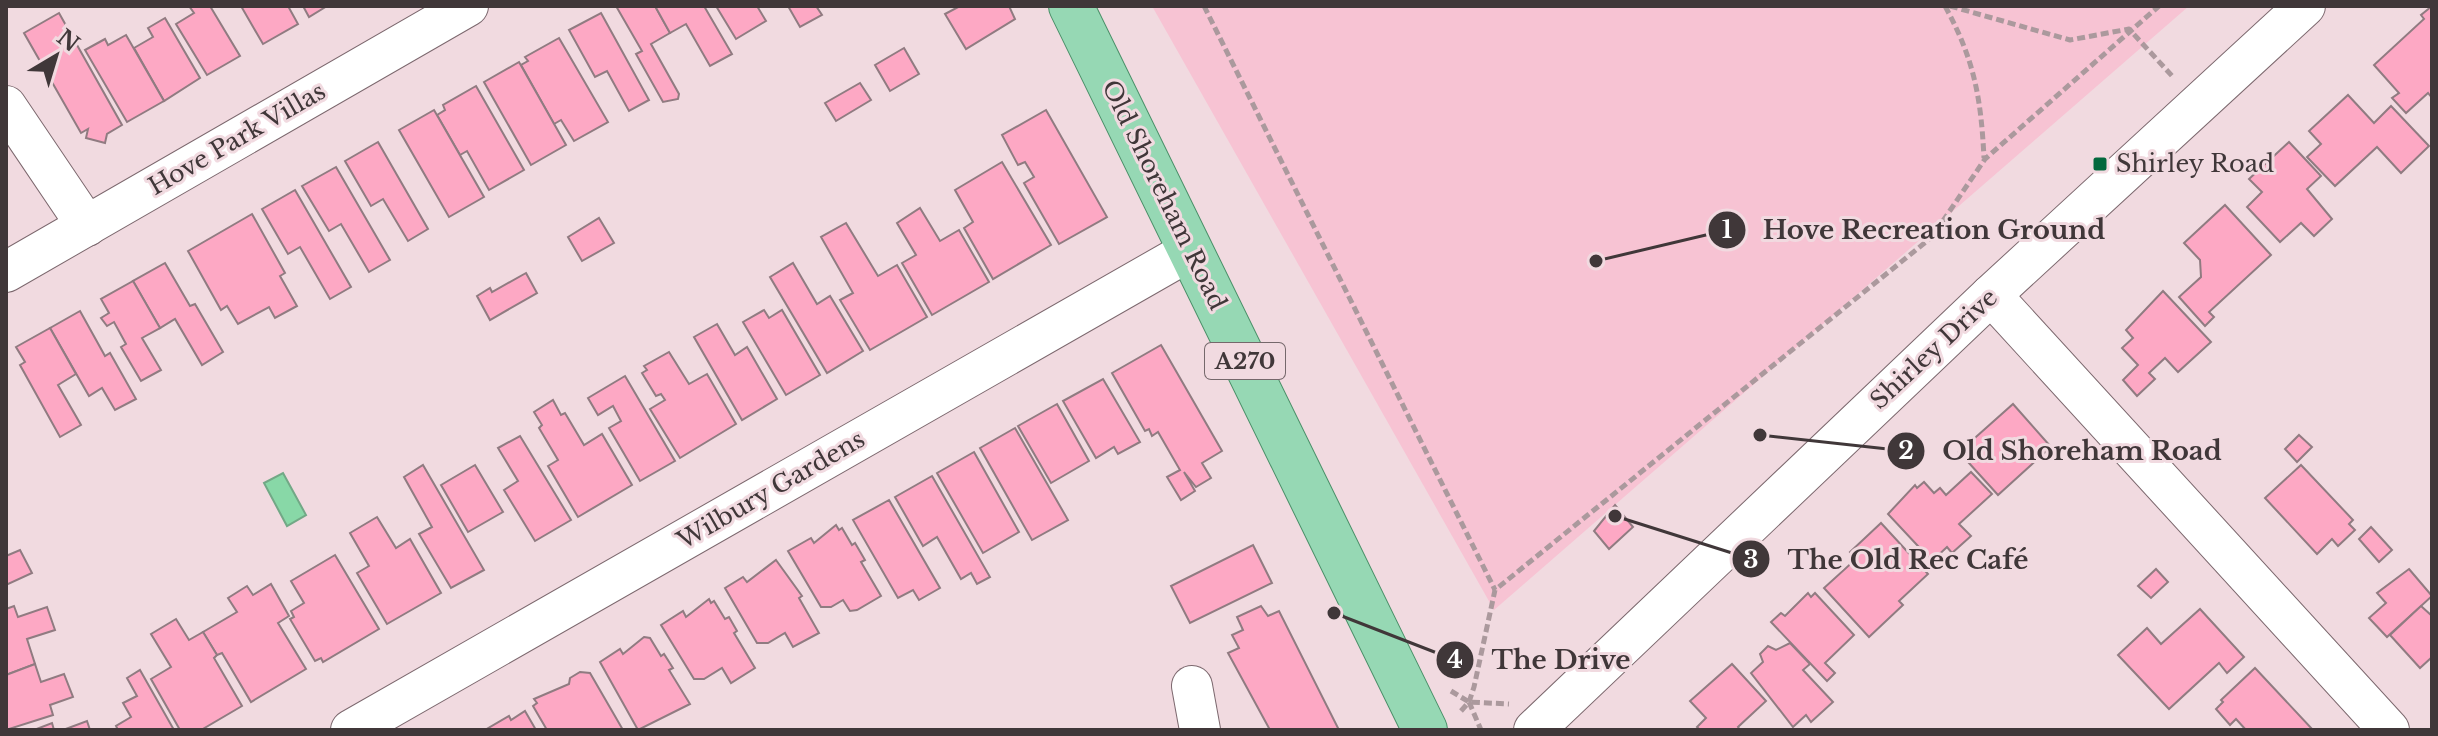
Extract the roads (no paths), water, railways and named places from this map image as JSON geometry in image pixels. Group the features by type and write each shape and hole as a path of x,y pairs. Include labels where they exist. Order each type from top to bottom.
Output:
{"main road":[{"name":"Old Shoreham Road","path":"1071,6 1425,730"}],"street":[{"name":"Hove Park Villas","path":"6,272 468,6"},
{"name":"Shirley Drive","path":"1546,718 1991,295 2305,6"},
{"path":"6,106 87,226"},
{"name":"Wilbury Gardens","path":"351,730 1191,250"},
{"path":"1991,295 2389,730"},
{"path":"1192,686 1200,730"}],"place":[{"name":"Shirley Road","path":"2100,164"},
{"name":"Hove Recreation Ground","path":"1596,261"},
{"name":"Old Shoreham Road","path":"1760,435"},
{"name":"The Old Rec Café","path":"1615,516"},
{"name":"The Drive","path":"1334,613"}]}
